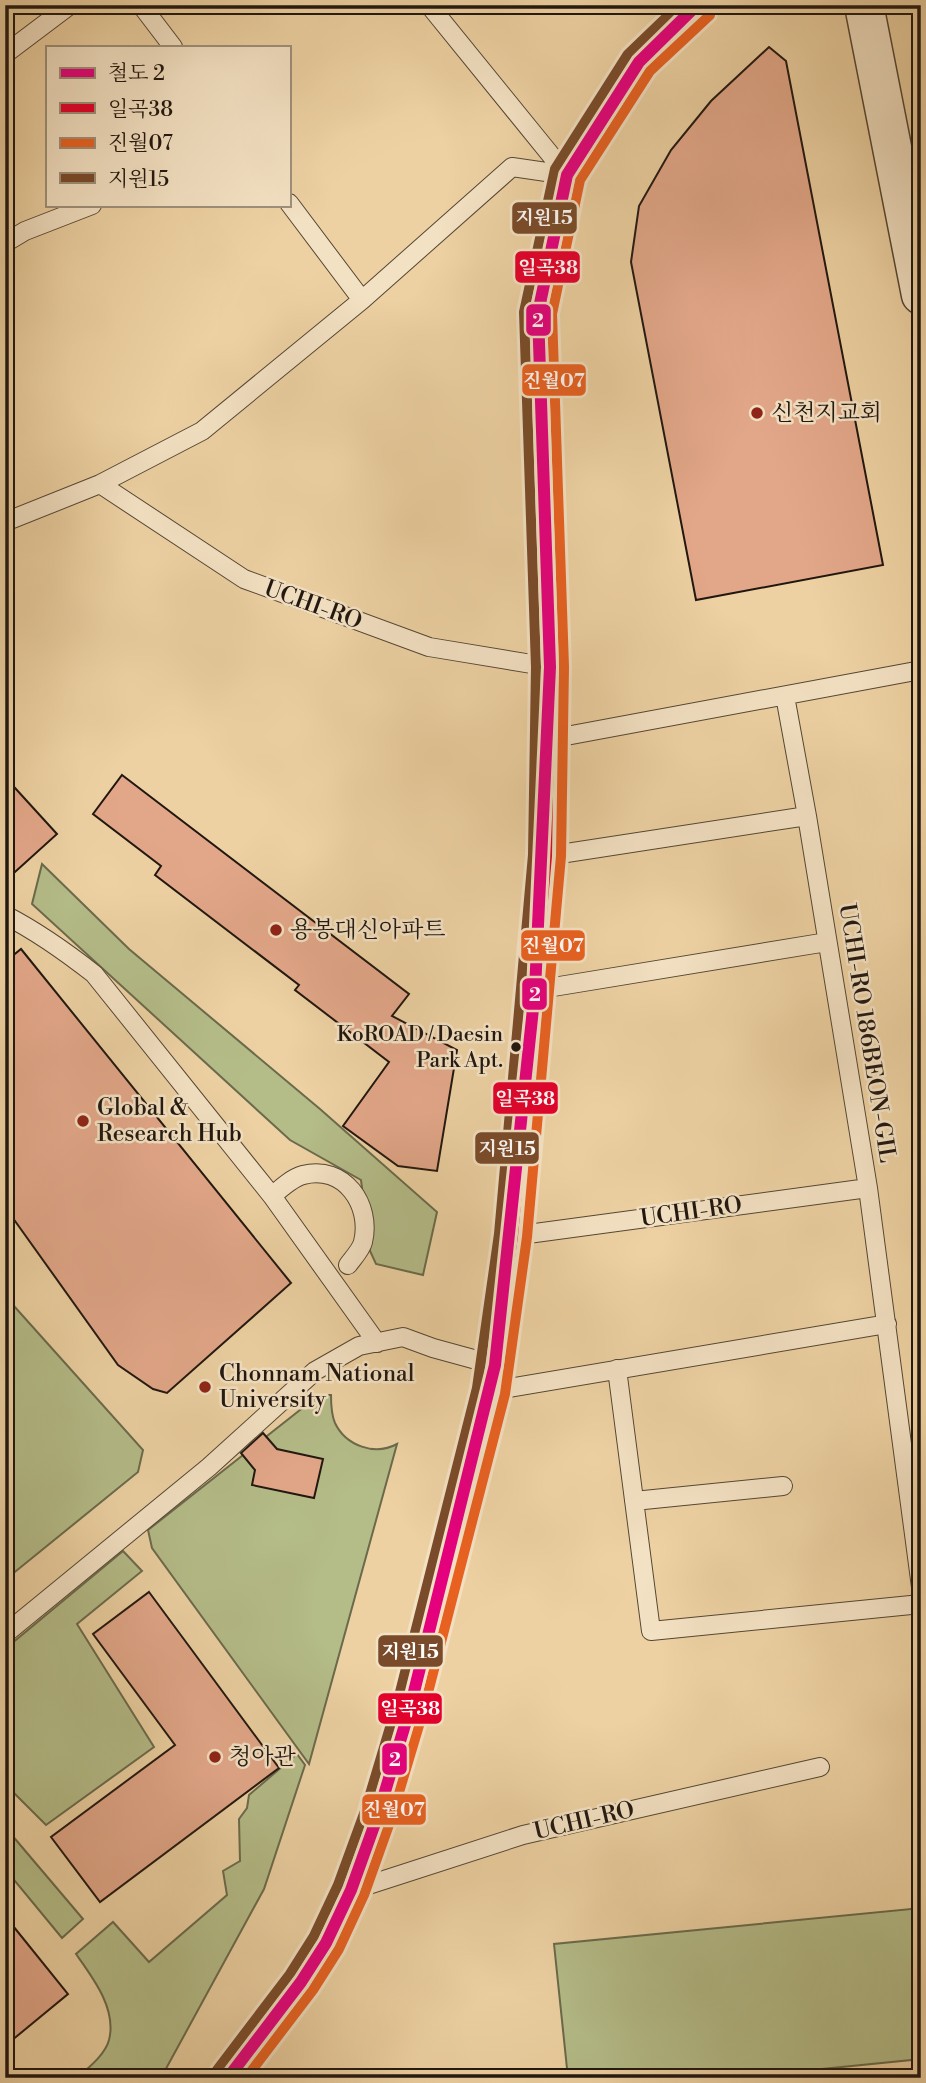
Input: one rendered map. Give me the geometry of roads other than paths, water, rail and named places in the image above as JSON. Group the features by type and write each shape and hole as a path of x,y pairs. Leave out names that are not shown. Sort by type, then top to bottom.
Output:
{"main road":[{"path":"228,2078 301,1982 326,1942 351,1890 378,1815 410,1708 493,1378 513,1236 547,856 550,667 538,313 567,175 639,62 700,5"},
{"path":"864,5 921,295"}],"lane":[{"path":"5,54 71,5"},
{"path":"141,5 172,46"},
{"path":"429,5 567,175"},
{"path":"5,522 100,484 202,430 362,300 512,167 567,175"},
{"path":"290,204 362,300"},
{"path":"5,243 25,231 89,206"},
{"name":"UCHI-RO","path":"100,484 244,579 429,647 550,667"},
{"path":"550,739 921,670"},
{"name":"UCHI-RO 186BEON-GIL","path":"785,696 869,1188 921,1587"},
{"path":"547,856 807,816"},
{"path":"5,915 52,942 94,974 272,1196 377,1343"},
{"path":"536,990 827,942"},
{"path":"272,1196 300,1175 318,1172 338,1177 352,1189 361,1206 365,1228 362,1245 348,1265"},
{"name":"UCHI-RO","path":"513,1236 869,1188"},
{"path":"5,1634 209,1467 315,1371 359,1346 403,1337 433,1348 493,1378 617,1369 887,1324"},
{"path":"617,1369 651,1631 921,1604"},
{"path":"634,1501 783,1486"},
{"name":"UCHI-RO","path":"351,1890 523,1835 820,1768"}],"rail line":[{"name":"2","path":"228,2078 301,1982 326,1943 351,1890 378,1815 410,1708 495,1365 535,990 550,667 538,313 567,175 639,62 697,5"}],"place":[{"name":"신천지교회","path":"757,413"},
{"name":"용봉대신아파트","path":"276,930"},
{"name":"KoROAD / Daesin Park Apt.","path":"516,1047"},
{"name":"Global & Research Hub","path":"83,1121"},
{"name":"Chonnam National University","path":"205,1387"},
{"name":"청아관","path":"215,1757"}]}
